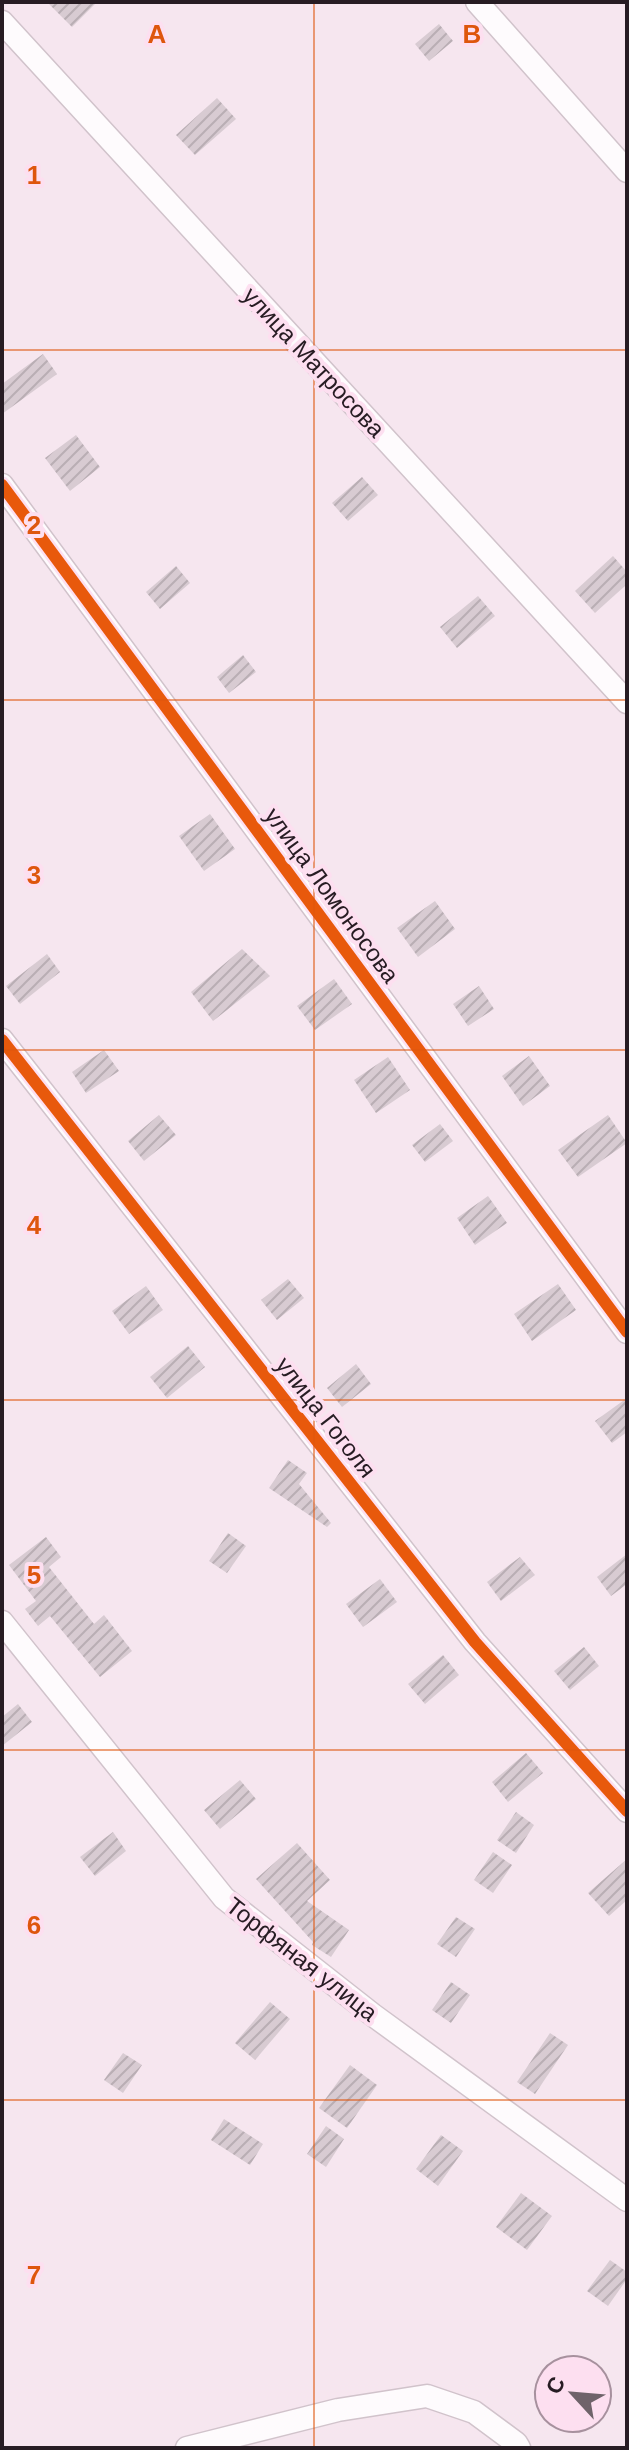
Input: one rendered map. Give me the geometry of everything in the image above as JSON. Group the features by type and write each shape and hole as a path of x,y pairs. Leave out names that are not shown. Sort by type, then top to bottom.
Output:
{"street":[{"path":"477,2 627,171"},
{"name":"улица Матросова","path":"2,22 627,702"},
{"name":"улица Ломоносова","path":"2,485 627,1332"},
{"name":"улица Гоголя","path":"2,1040 475,1642 627,1811"},
{"name":"Торфяная улица","path":"2,1622 224,1898 373,2015 627,2200"},
{"path":"187,2448 338,2410 427,2396 474,2412 519,2448"}],"building":[{"path":"47,2 97,2 72,27"},
{"path":"439,24 453,41 429,61 415,44"},
{"path":"217,98 236,119 195,155 176,135"},
{"path":"43,354 57,374 2,414 2,384"},
{"path":"76,435 100,467 70,491 45,458"},
{"path":"362,477 378,495 348,521 332,503"},
{"path":"613,556 627,572 627,584 595,613 575,591"},
{"path":"176,566 190,583 160,609 146,592"},
{"path":"478,596 495,616 457,648 440,627"},
{"path":"243,655 256,672 229,693 217,677"},
{"path":"210,814 235,849 204,871 179,836"},
{"path":"435,901 455,929 418,957 397,928"},
{"path":"242,949 270,976 213,1021 191,992"},
{"path":"47,954 60,972 20,1004 6,986"},
{"path":"334,979 352,1004 315,1030 297,1006"},
{"path":"479,986 494,1009 468,1026 453,1004"},
{"path":"104,1050 119,1071 86,1093 72,1072"},
{"path":"529,1056 550,1086 523,1106 502,1076"},
{"path":"388,1057 410,1090 376,1113 354,1080"},
{"path":"159,1115 176,1135 144,1161 128,1141"},
{"path":"608,1115 627,1143 578,1177 558,1150"},
{"path":"440,1124 453,1141 425,1162 412,1145"},
{"path":"488,1196 507,1223 475,1245 457,1218"},
{"path":"288,1279 304,1298 277,1320 261,1300"},
{"path":"558,1284 576,1310 532,1341 514,1314"},
{"path":"146,1286 163,1310 129,1334 112,1311"},
{"path":"188,1346 205,1367 167,1398 150,1377"},
{"path":"356,1364 371,1384 342,1407 327,1388"},
{"path":"627,1398 627,1432 612,1443 595,1421"},
{"path":"288,1460 307,1473 299,1484 331,1523 327,1527 269,1488"},
{"path":"228,1533 246,1546 227,1573 209,1561"},
{"path":"46,1537 61,1557 49,1567 94,1624 104,1615 132,1651 100,1677 50,1616 38,1626 25,1609 36,1601 9,1565"},
{"path":"627,1554 627,1584 611,1596 597,1577"},
{"path":"520,1557 535,1575 501,1601 487,1582"},
{"path":"380,1579 397,1602 363,1627 346,1604"},
{"path":"584,1647 599,1666 570,1690 554,1671"},
{"path":"443,1655 459,1675 425,1704 408,1684"},
{"path":"18,1704 32,1722 2,1746 2,1717"},
{"path":"526,1753 543,1773 508,1802 492,1782"},
{"path":"240,1780 256,1799 220,1829 204,1810"},
{"path":"516,1812 534,1825 516,1853 497,1840"},
{"path":"113,1832 126,1851 95,1876 80,1857"},
{"path":"297,1843 330,1880 307,1901 349,1930 331,1957 312,1945 313,1942 256,1879"},
{"path":"493,1852 512,1865 493,1893 474,1880"},
{"path":"627,1859 627,1900 609,1916 588,1893"},
{"path":"456,1917 475,1929 456,1957 437,1944"},
{"path":"451,1982 470,1995 451,2023 432,2010"},
{"path":"270,2002 290,2019 255,2060 235,2043"},
{"path":"550,2033 568,2045 535,2094 517,2082"},
{"path":"123,2053 142,2065 123,2093 104,2080"},
{"path":"350,2065 377,2085 347,2128 319,2108"},
{"path":"224,2119 263,2144 250,2165 211,2140"},
{"path":"326,2126 344,2139 326,2167 307,2154"},
{"path":"441,2135 463,2151 438,2186 416,2169"},
{"path":"521,2193 552,2216 527,2250 496,2227"},
{"path":"610,2260 627,2272 627,2279 608,2306 587,2291"}],"cycle path":[{"path":"2,485 627,1332"},
{"path":"2,1040 475,1642 627,1811"}]}
